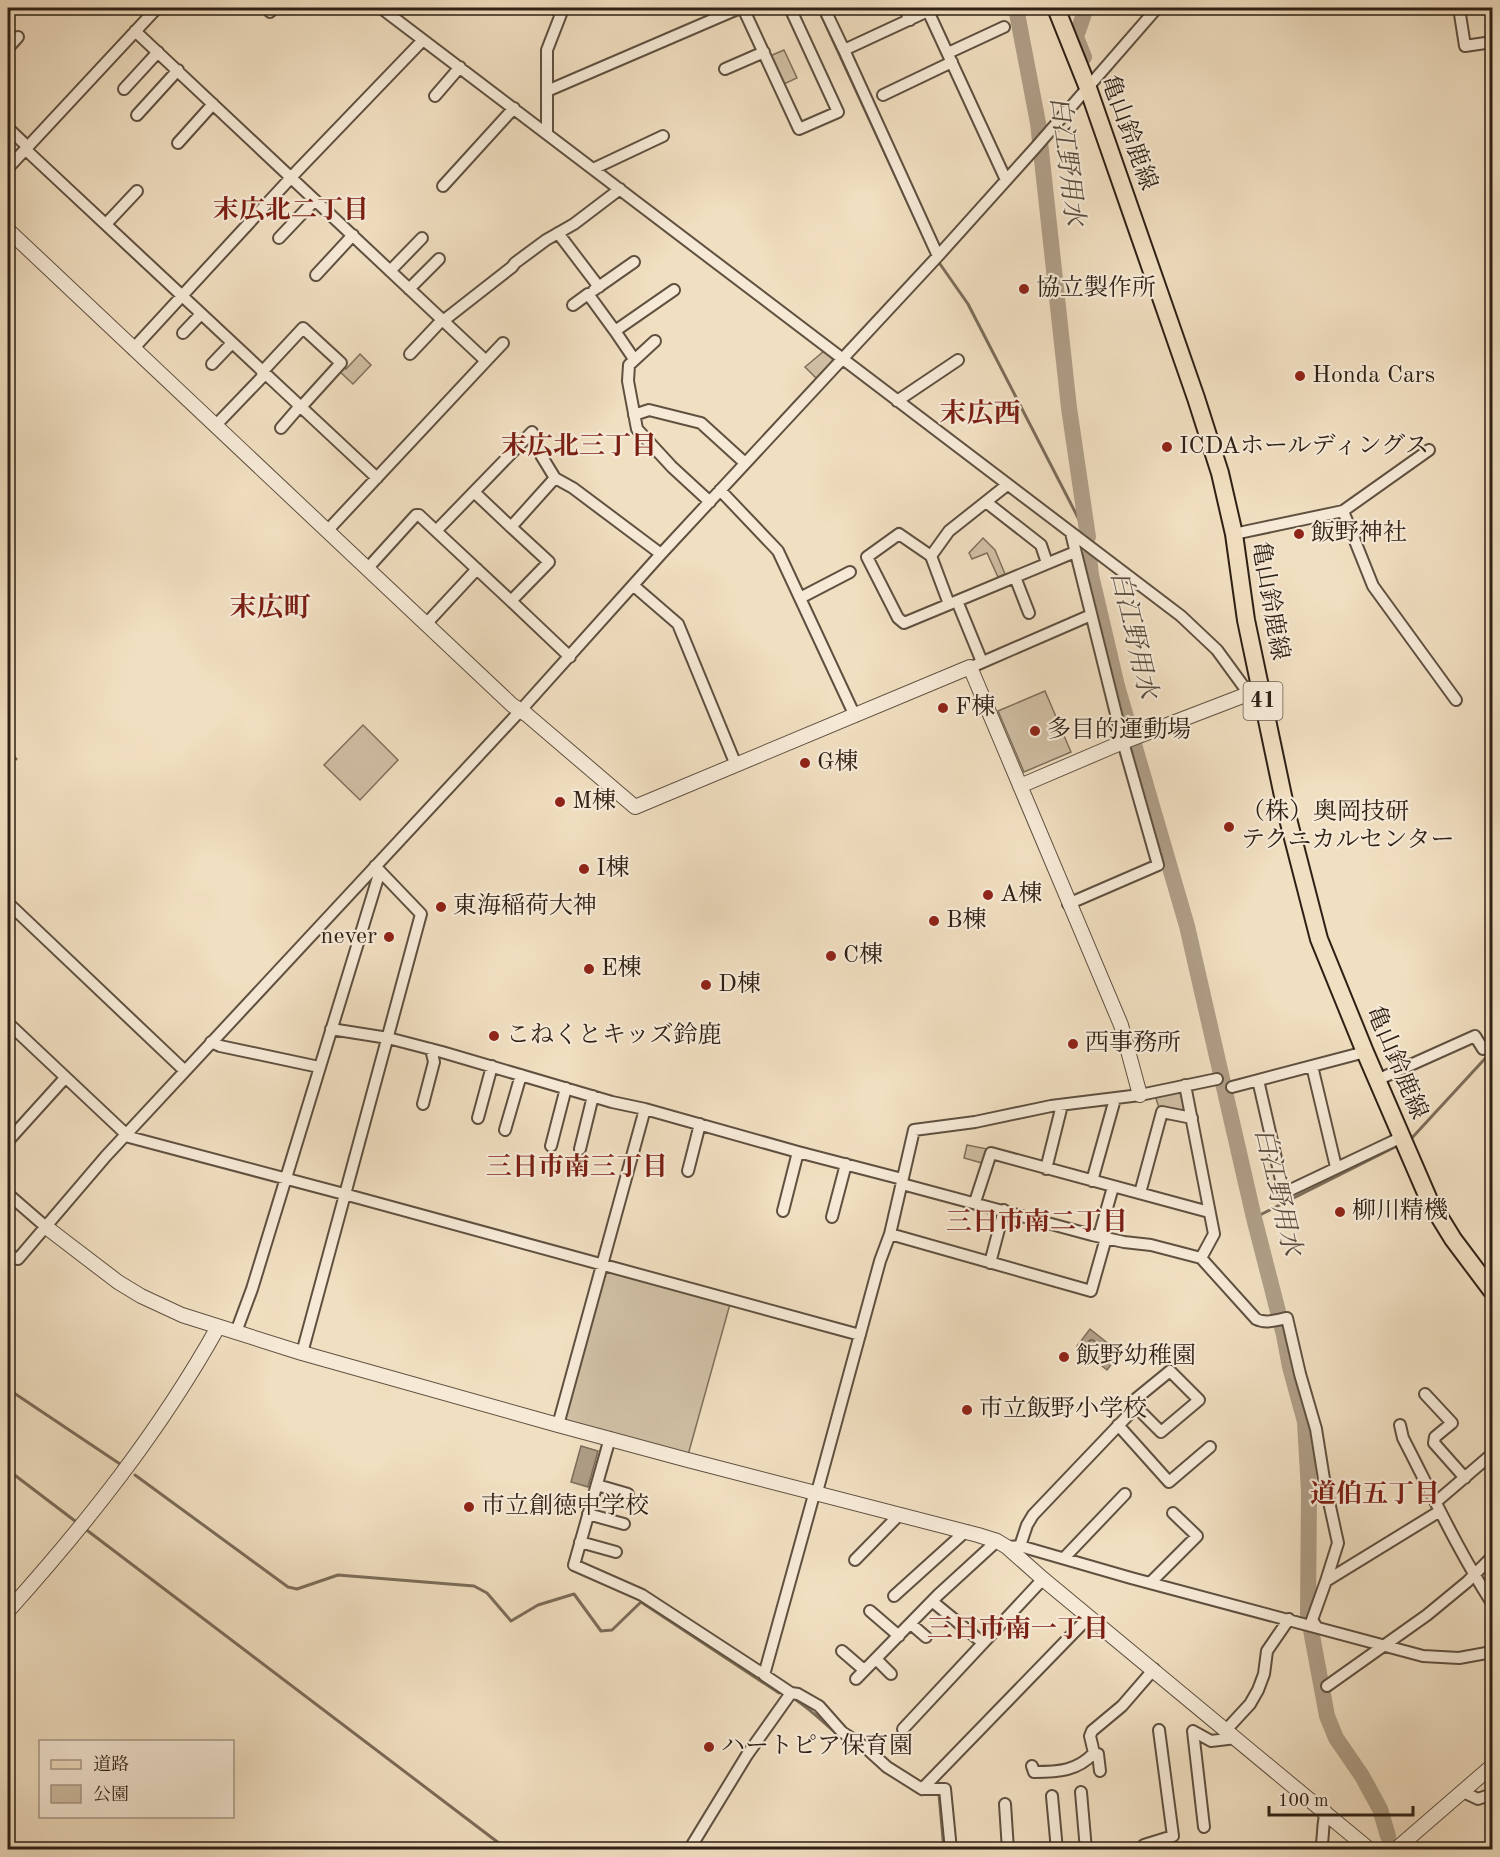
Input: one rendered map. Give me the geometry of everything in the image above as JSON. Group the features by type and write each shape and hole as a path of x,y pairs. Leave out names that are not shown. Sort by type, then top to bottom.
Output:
{"main road":[{"name":"亀山鈴鹿線","path":"1056,8 1088,88 1220,472 1234,534 1246,620 1287,816 1319,939 1429,1200 1453,1239 1492,1289"}],"street":[{"path":"8,168 157,8"},
{"path":"547,91 741,8 799,129 837,112 790,8"},
{"path":"824,8 938,256"},
{"path":"904,8 910,20"},
{"path":"8,1255 18,1259 211,1042 377,868 661,554 938,256 1157,8"},
{"path":"1459,8 1465,46 1492,42"},
{"path":"844,50 932,9 950,58 1006,180"},
{"path":"390,10 423,40 1181,616 1204,636 1244,687 1261,689"},
{"path":"547,133 547,50 561,10"},
{"path":"883,94 1004,27"},
{"path":"135,31 486,361"},
{"path":"8,48 18,37"},
{"path":"133,349 298,170 423,40"},
{"path":"124,89 158,52"},
{"path":"725,69 764,52"},
{"path":"435,96 460,67"},
{"path":"137,115 178,70"},
{"path":"178,143 213,104"},
{"path":"443,186 514,108"},
{"path":"8,128 106,224 377,478"},
{"path":"593,169 663,136"},
{"path":"410,354 442,321 515,263 574,224 620,189"},
{"path":"106,224 137,191"},
{"path":"279,238 315,200"},
{"path":"8,230 520,711 634,807 1091,615"},
{"path":"558,233 598,287"},
{"path":"316,275 353,235"},
{"path":"390,271 422,238"},
{"path":"410,289 439,259"},
{"path":"573,305 634,262"},
{"path":"615,331 674,290"},
{"path":"588,294 634,359"},
{"path":"183,333 201,314"},
{"path":"215,426 303,328 341,363 281,428"},
{"path":"655,341 629,365 628,381 637,429 672,467 710,501"},
{"path":"212,364 232,343"},
{"path":"327,531 503,343"},
{"path":"897,401 958,360"},
{"path":"634,415 649,410 701,423 745,463"},
{"path":"436,531 532,432 536,447 555,478 573,488 661,554"},
{"path":"1234,534 1343,511 1429,450"},
{"path":"511,526 555,478"},
{"path":"931,556 949,531 1007,485"},
{"path":"720,490 778,551 855,716"},
{"path":"474,492 549,562 511,601"},
{"path":"986,502 1041,545 1047,563"},
{"path":"1343,511 1372,586 1456,700"},
{"path":"367,568 416,515 419,515 570,657"},
{"path":"1068,904 1158,866 1129,740 1091,615 1071,533"},
{"path":"1075,552 1015,578 953,603 904,623 898,618 867,557 899,534 931,556 953,603 1020,786 1121,1025 1140,1095"},
{"path":"426,624 477,569"},
{"path":"800,598 850,572"},
{"path":"1015,578 1029,613"},
{"path":"633,586 678,624 736,765"},
{"path":"1020,786 1129,740 1261,689"},
{"path":"236,1332 286,1178 377,868"},
{"path":"302,1353 421,914 377,868"},
{"path":"8,903 185,1071"},
{"path":"8,1023 129,1137 860,1335"},
{"path":"331,1029 388,1038 431,1049 1102,1237 1151,1245 1201,1258 1256,1319 1261,1322 1287,1318 1316,1429 1338,1543 1312,1625"},
{"path":"1377,1080 1475,1036 1483,1049 1492,1043"},
{"path":"211,1042 220,1046 319,1067"},
{"path":"423,1104 434,1062 431,1049"},
{"path":"1232,1087 1365,1052"},
{"path":"478,1118 492,1066"},
{"path":"1312,1066 1336,1167"},
{"path":"505,1130 521,1075"},
{"path":"8,1141 65,1078"},
{"path":"764,1673 880,1261 890,1234 914,1130 975,1122 1062,1105 1140,1095 1217,1079"},
{"path":"1258,1080 1284,1193 1402,1137"},
{"path":"1185,1085 1214,1234 1201,1258"},
{"path":"551,1146 566,1088"},
{"path":"580,1149 593,1096"},
{"path":"1092,1181 1115,1098"},
{"path":"1046,1169 1062,1105"},
{"path":"558,1425 645,1109"},
{"path":"1140,1194 1162,1112 1192,1118"},
{"path":"688,1171 700,1124"},
{"path":"783,1211 798,1152"},
{"path":"975,1202 991,1153 1209,1212"},
{"path":"832,1217 846,1164"},
{"path":"890,1234 1091,1291 1113,1187"},
{"path":"8,1194 101,1270 141,1296 182,1315 302,1353 558,1425 966,1531 1008,1545 1064,1558 1423,1656 1459,1658 1492,1652"},
{"path":"990,1263 1004,1210"},
{"path":"8,1611 83,1525 129,1465 218,1327"},
{"path":"1170,1371 1199,1400 1161,1432 1136,1407 1132,1402 1170,1371"},
{"path":"1425,1394 1452,1422 1435,1437 1434,1443 1465,1478"},
{"path":"856,1679 938,1595 1008,1545 1136,1407"},
{"path":"1118,1425 1169,1482 1210,1447"},
{"path":"1400,1425 1403,1438 1492,1604"},
{"path":"610,1438 574,1565 642,1595 764,1673 791,1693 798,1694 819,1706 842,1732 887,1767 924,1789 945,1789 951,1850"},
{"path":"1326,1581 1438,1506 1492,1454"},
{"path":"597,1485 628,1494"},
{"path":"1064,1558 1125,1494"},
{"path":"588,1514 624,1524"},
{"path":"855,1560 900,1514"},
{"path":"1150,1583 1197,1536 1173,1514"},
{"path":"894,1596 966,1531"},
{"path":"580,1542 616,1552"},
{"path":"1008,1545 1043,1579 1370,1850"},
{"path":"1327,1686 1435,1609 1492,1557"},
{"path":"903,1729 1043,1579"},
{"path":"933,1602 982,1643"},
{"path":"870,1611 899,1636"},
{"path":"924,1789 1089,1617"},
{"path":"1204,1827 1193,1731 1211,1741 1231,1734 1254,1697 1264,1674 1267,1651 1289,1619"},
{"path":"911,1623 926,1637"},
{"path":"842,1651 864,1670"},
{"path":"876,1659 891,1674"},
{"path":"1100,1771 1098,1754 1094,1753 1090,1736 1092,1731 1122,1706 1154,1669"},
{"path":"689,1850 747,1755 791,1693"},
{"path":"1139,1850 1144,1845 1173,1836 1159,1730"},
{"path":"1032,1766 1034,1772 1069,1769 1084,1764 1094,1753"},
{"path":"1395,1850 1492,1766"},
{"path":"1081,1792 1086,1850"},
{"path":"1463,1792 1478,1799 1492,1794"},
{"path":"1052,1796 1057,1850"},
{"path":"1005,1804 1008,1850"},
{"path":"1313,1850 1322,1848 1324,1839 1322,1822 1326,1812"}],"green space":[{"path":"784,50 797,78 784,84 770,56"},
{"path":"824,351 833,362 817,379 805,367"},
{"path":"360,354 371,365 353,384 339,371 343,367 346,369"},
{"path":"983,538 995,550 1005,574 998,577 987,553 972,559 969,553"},
{"name":"多目的運動場","path":"1045,691 1071,752 1024,772 998,711"},
{"path":"363,725 398,760 360,800 324,765"},
{"path":"1175,1090 1182,1095 1185,1109 1181,1113 1159,1108 1155,1095"},
{"path":"967,1145 987,1149 982,1163 964,1158"},
{"path":"604,1268 730,1304 688,1455 562,1421"}],"water":[{"path":"1090,1329 1120,1353 1107,1370 1077,1346"},
{"path":"581,1446 598,1451 588,1487 571,1482"}],"waterway":[{"path":"818,8 930,251"},
{"name":"白江野用水","path":"1016,8 1038,123 1069,408 1088,537"},
{"name":"白江野用水","path":"1084,57 1076,37 1086,8"},
{"path":"940,264 968,304 1088,537"},
{"name":"白江野用水","path":"1089,557 1091,575 1117,686 1187,926 1254,1218 1305,1422 1309,1492 1308,1614 1327,1716 1336,1738 1362,1776 1380,1809 1388,1836"},
{"path":"8,751 16,759"},
{"path":"1410,1140 1492,1051"},
{"path":"1254,1218 1397,1146"},
{"path":"8,1389 120,1464"},
{"path":"8,1470 79,1524"},
{"path":"135,1475 288,1587 297,1589 338,1575 474,1586 487,1593 511,1621 538,1605 574,1594 601,1631 612,1630 641,1602 779,1693"},
{"path":"84,1528 508,1850"},
{"path":"796,1700 850,1744"},
{"path":"937,1794 939,1794 944,1850"}],"place":[{"name":"協立製作所","path":"1024,289"},
{"name":"Honda Cars","path":"1300,376"},
{"name":"ICDAホールディングス","path":"1167,447"},
{"name":"飯野神社","path":"1299,534"},
{"name":"F棟","path":"943,708"},
{"name":"多目的運動場","path":"1035,731"},
{"name":"G棟","path":"805,763"},
{"name":"M棟","path":"560,802"},
{"name":"（株）奥岡技研 テクニカルセンター","path":"1229,827"},
{"name":"I棟","path":"584,869"},
{"name":"A棟","path":"988,895"},
{"name":"東海稲荷大神","path":"441,907"},
{"name":"B棟","path":"934,921"},
{"name":"never","path":"389,937"},
{"name":"C棟","path":"831,956"},
{"name":"E棟","path":"589,969"},
{"name":"D棟","path":"706,985"},
{"name":"こねくとキッズ鈴鹿","path":"494,1036"},
{"name":"西事務所","path":"1073,1044"},
{"name":"柳川精機","path":"1340,1212"},
{"name":"飯野幼稚園","path":"1064,1357"},
{"name":"市立飯野小学校","path":"967,1410"},
{"name":"市立創徳中学校","path":"469,1507"},
{"name":"ハートピア保育園","path":"709,1747"}],"district":[{"name":"末広北二丁目","path":"291,211"},
{"name":"末広西","path":"980,414"},
{"name":"末広北三丁目","path":"579,447"},
{"name":"末広町","path":"270,608"},
{"name":"三日市南三丁目","path":"577,1168"},
{"name":"三日市南二丁目","path":"1037,1223"},
{"name":"道伯五丁目","path":"1375,1495"},
{"name":"三日市南一丁目","path":"1018,1630"}]}
